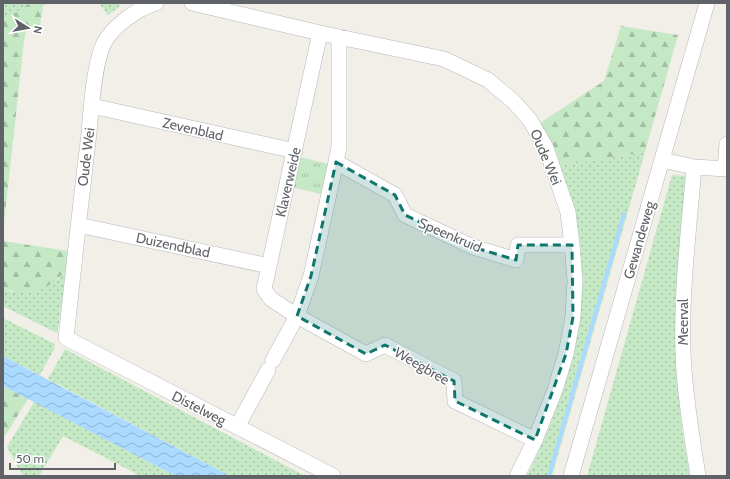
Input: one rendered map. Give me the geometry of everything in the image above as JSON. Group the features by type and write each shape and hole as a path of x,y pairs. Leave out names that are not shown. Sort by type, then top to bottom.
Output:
{"street":[{"name":"Oude Wei","path":"66,338 98,64 104,43 118,26 129,9 143,8 156,3"},
{"name":"Oude Wei","path":"192,3 320,34 444,59 488,80 514,102 530,120 546,148 568,212 575,280 573,317 566,354 555,390 535,440 517,476"},
{"name":"Gewandeweg","path":"571,476 707,3"},
{"name":"Klaverweide","path":"296,316 271,299 264,289 320,34"},
{"path":"238,427 296,316 312,276 339,146 339,37"},
{"name":"Zevenblad","path":"92,107 295,151"},
{"path":"662,160 694,167 726,169 727,144"},
{"name":"Speenkruid","path":"336,162 395,195 404,215 473,247 516,260 518,245 572,244"},
{"name":"Meerval","path":"694,167 683,288 683,353 690,427 698,476"},
{"name":"Duizendblad","path":"78,226 268,266"},
{"name":"Weegbree","path":"296,316 366,354 385,345 454,381 455,401 535,440"},
{"name":"Distelweg","path":"66,338 333,476"}],"highlighted area":[{"path":"336,162 395,195 405,215 473,247 516,260 518,245 572,245 573,317 566,354 535,440 455,401 454,381 385,345 366,354 297,316 311,276"}],"green space":[{"path":"3,3 30,3 3,21"},
{"path":"30,3 47,3 43,6 39,28 27,26 24,41 3,232 3,21"},
{"path":"99,3 118,3 120,6 108,15"},
{"path":"621,26 678,35 645,152 559,166 540,123 604,81"},
{"path":"645,152 552,476 527,476 540,449 562,392 571,362 581,303 582,272 579,232 572,204 559,166"},
{"path":"300,157 332,165 325,195 292,187"},
{"path":"672,175 687,176 677,361 682,430 690,476 587,476"},
{"path":"3,241 68,251 66,271 45,288 37,291 21,293 3,288"},
{"path":"66,271 57,333 3,306 3,288 12,292 57,280"},
{"path":"3,318 55,344 54,349 40,375 3,356"},
{"path":"65,349 305,476 230,476 48,379"},
{"path":"3,386 28,399 5,436 3,435"},
{"path":"34,402 176,476 141,476 63,436 39,476 23,476 7,447"}],"water":[{"path":"3,356 230,476 176,476 3,386"}],"waterway":[{"path":"549,476 624,214"}]}
